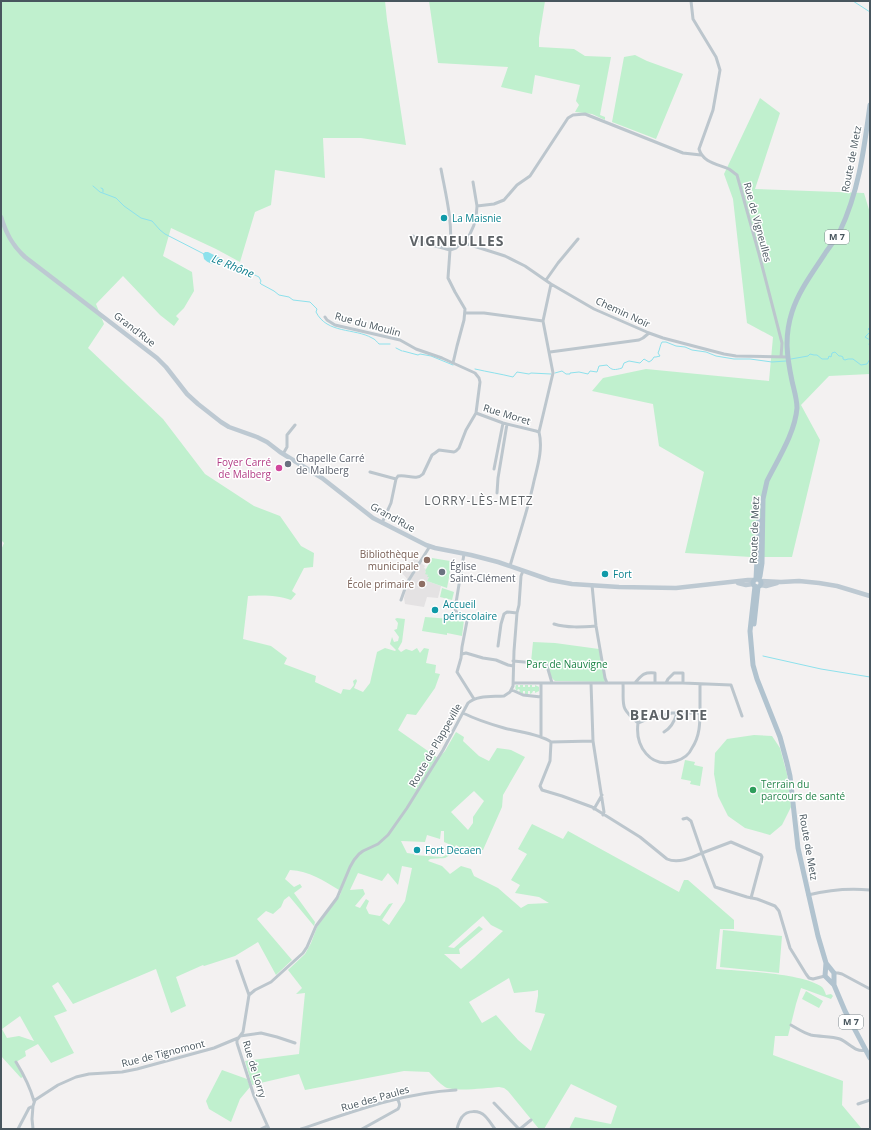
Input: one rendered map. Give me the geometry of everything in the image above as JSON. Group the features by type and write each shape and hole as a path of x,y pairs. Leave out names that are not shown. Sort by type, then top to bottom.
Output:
{"main road":[{"name":"Route de Metz","path":"830,974 808,894 798,848 790,776 787,763 780,737 757,678 753,664 751,642 757,582 760,576 762,563 763,499 767,481 786,442 796,415 797,402 787,350 789,323 795,302 839,233 854,197 870,105"},
{"name":"M 7","path":"830,974 845,1011 870,1058"}],"street":[{"path":"477,206 494,204 504,200 517,185 530,176 563,125 568,118 573,115 586,114 683,153 701,155 699,149 713,110 720,70 716,57 693,19 691,1"},
{"name":"Rue de Vigneulles","path":"701,155 706,160 730,170 737,175 782,343 781,357"},
{"path":"441,169 449,207 451,242 448,278 465,309 453,363"},
{"path":"413,236 421,242 450,250 456,248 461,243 464,243 470,235 475,220 477,206 473,182"},
{"name":"Grand'Rue","path":"1,217 8,236 17,250 31,263 157,358 187,394 207,411 229,427 261,439 322,478 368,515 382,523 430,546 510,566 558,582 619,587 676,588 748,580 757,582"},
{"path":"546,280 558,262 578,239"},
{"name":"Chemin Noir","path":"464,243 505,256 525,266 551,284 594,309 649,333 724,354 736,356 781,357 788,360"},
{"path":"539,432 553,373 544,321 551,284"},
{"path":"465,313 484,313 544,321"},
{"name":"Rue du Moulin","path":"325,316 327,320 335,325 400,340 416,349 453,363 475,374 479,378 480,382 476,413"},
{"path":"550,352 638,340 649,333"},
{"path":"382,523 391,503 398,476 421,477 435,452 439,450 456,451 476,413"},
{"name":"Rue Moret","path":"476,413 503,423 539,432 540,448 537,468 527,510 510,566"},
{"path":"494,469 503,423"},
{"path":"497,493 507,424"},
{"path":"283,454 287,447 287,435 295,425"},
{"path":"370,472 396,479"},
{"path":"401,600 407,583 430,546"},
{"path":"464,554 455,609 457,613 467,621 462,654 457,672 474,699"},
{"path":"523,571 521,576 520,605 517,613 512,690 523,695 541,697"},
{"name":"Grand'Rue","path":"734,582 746,584 757,582"},
{"path":"757,582 766,586 781,582 819,582 870,596"},
{"path":"592,585 596,626 607,683"},
{"path":"498,646 504,614 507,612 517,613"},
{"path":"554,624 560,626 596,626"},
{"path":"462,654 466,653 496,660 513,666"},
{"path":"513,661 546,664 552,684"},
{"path":"635,683 646,672 655,673 655,683"},
{"path":"666,684 668,679 674,673 683,673 683,683"},
{"path":"513,683 683,683 731,685 742,716"},
{"path":"591,683 593,741 602,795 603,815"},
{"path":"623,683 624,708 638,723"},
{"path":"541,737 542,684"},
{"path":"638,723 638,739 643,750 652,758 663,763 673,762 683,758 692,749 698,735 700,726 700,684"},
{"name":"Route de Plappeville","path":"249,995 255,990 271,982 302,953 307,946 316,926 337,898 354,860 363,851 383,840 407,808 443,750 468,704 474,699 504,696 512,690"},
{"path":"463,713 502,728 541,737 551,742 593,741"},
{"path":"638,723 672,713 700,713"},
{"path":"664,732 668,730 677,713"},
{"path":"551,742 550,761 540,786 544,791 562,796 594,809 640,837 670,861 679,861 731,842 761,855 762,857 751,898"},
{"path":"594,809 602,795"},
{"path":"683,819 687,818 691,821 715,887 747,898 772,904 778,908 790,948 808,976 814,979 838,973 870,989"},
{"path":"808,894 846,889 870,890"},
{"path":"237,961 249,995"},
{"name":"Rue de Lorry","path":"249,995 243,1032 237,1040 239,1051 254,1096 268,1127"},
{"path":"791,1025 811,1035 838,1039 859,1051 865,1050"},
{"name":"Rue de Tignomont","path":"34,1102 37,1098 58,1085 76,1077 89,1074 132,1070 209,1050 239,1037 261,1033 277,1036 295,1043"},
{"path":"16,1062 27,1082 34,1102 32,1119 33,1129"},
{"name":"Rue des Paules","path":"301,1129 397,1098 433,1091 456,1090"},
{"path":"362,1129 398,1109 400,1104 397,1098"},
{"path":"858,1104 870,1100"},
{"path":"494,1103 519,1129 531,1120"},
{"path":"18,1129 29,1108 33,1106"},
{"path":"457,1129 461,1118 465,1114 475,1111 480,1112 485,1116 495,1129"},
{"path":"261,1129 268,1127"}],"shaded area":[{"name":"École primaire","path":"415,558 425,566 425,571 429,577 427,581 441,586 438,598 427,597 424,607 405,604 404,598 410,582 402,573 412,559 413,560"}],"green space":[{"path":"1,1 385,1 406,145 361,138 323,138 325,178 275,170 271,205 255,212 240,262 171,228 163,256 192,272 194,291 184,308 176,316 179,319 174,326 160,315 123,276 96,304 104,324 88,348 163,419 205,474 254,506 280,516 301,546 314,553 313,567 304,568 292,591 296,594 291,600 270,596 248,596 243,639 271,646 287,658 284,664 316,676 315,682 341,694 343,689 350,690 354,685 353,681 356,679 357,681 354,688 363,692 370,683 377,652 385,648 396,650 390,644 392,637 394,642 398,641 399,637 394,630 397,629 398,623 395,619 405,619 402,642 398,649 401,652 406,649 412,651 417,648 420,653 424,648 429,649 426,663 436,665 435,673 440,674 435,688 416,715 407,714 398,730 438,758 445,751 456,732 464,737 463,741 479,756 489,761 497,748 511,750 525,757 503,795 502,807 483,850 477,850 473,855 456,845 446,858 430,859 428,861 442,866 450,874 461,866 471,869 474,876 498,888 521,908 528,904 549,903 539,897 515,893 520,885 511,880 527,854 518,849 532,824 563,839 568,831 679,892 684,880 688,880 734,920 734,929 720,929 716,969 756,972 801,979 813,982 822,987 826,995 831,994 833,996 831,999 801,988 788,1036 775,1036 773,1055 843,1081 842,1105 862,1129 569,1129 575,1117 611,1124 617,1106 571,1084 544,1129 539,1129 504,1088 449,1088 445,1087 429,1072 404,1071 305,1090 299,1074 252,1085 245,1061 299,1054 305,993 296,994 302,988 288,970 305,954 317,927 340,895 346,877 339,890 310,874 290,870 285,879 294,887 300,884 302,887 294,893 315,922 314,926 289,896 284,900 281,907 273,914 266,911 257,919 292,960 276,975 258,942 235,956 204,966 203,965 176,977 186,1006 171,1013 156,969 73,1004 58,982 52,986 67,1011 54,1016 74,1053 51,1063 38,1044 25,1051 26,1056 16,1062 23,1077 21,1078 1,1056 1,550 4,543 1,540","holes":["474,791 484,801 473,817 473,823 468,830 451,812","441,831 444,831 444,842 453,846 448,854 442,857 407,853 401,841 425,842 427,835 440,839","402,866 412,868 405,901 389,925 382,920 393,903 389,904 380,916 369,914 366,908 369,901 366,899 360,908 355,906 365,894 363,889 350,890 358,873 382,881 388,873 398,885","483,916 491,925 503,931 461,969 444,954 460,954 459,949 483,929 479,926 454,948 448,947","509,978 514,993 538,990 535,1012 545,1014 531,1051 518,1040 496,1015 482,1023 469,1002","20,1016 34,1041 19,1036 7,1038 2,1029"]},
{"path":"429,1 545,1 539,47 574,49 585,56 611,57 600,115 605,117 605,120 592,114 575,112 579,105 576,101 580,85 535,75 532,94 501,87 508,67 438,63"},
{"path":"635,55 683,74 656,139 612,122 624,57"},
{"path":"760,98 780,113 755,189 864,193 870,213 870,374 829,376 801,405 820,440 792,557 751,557 685,553 704,472 659,446 653,404 592,391 603,378 646,369 769,381 773,337 747,323 733,199 724,174"},
{"path":"432,558 450,561 451,567 447,588 427,581 429,577 425,574 425,571"},
{"path":"442,588 454,592 452,600 440,597"},
{"path":"425,617 464,620 462,636 422,631"},
{"name":"Parc de Nauvigne","path":"533,642 555,643 599,649 605,681 555,681 550,675 548,662 531,662"},
{"path":"516,685 518,685 518,687 520,687 520,685 525,687 525,685 528,685 528,687 530,687 530,685 532,685 532,687 535,687 535,685 539,687 539,691 535,693 535,691 533,691 530,694 530,691 528,691 528,694 525,694 525,691 523,691 523,694 519,692 520,690 516,690"},
{"path":"754,735 772,736 780,748 787,774 791,807 782,825 770,835 745,828 728,816 718,796 714,774 715,753 727,739"},
{"path":"685,760 695,762 694,765 703,767 700,786 690,784 691,781 681,779"},
{"path":"723,930 782,936 779,973 720,967"},
{"path":"806,991 823,1001 819,1008 802,999"},
{"path":"222,1070 247,1079 250,1087 240,1099 231,1122 209,1109 206,1101"}],"water":[{"path":"205,252 220,258 220,260 217,264 208,262 204,259 203,254"}],"waterway":[{"path":"853,1 870,12"},
{"name":"Le Rhône","path":"93,186 100,192 116,198 124,206 141,218 152,221 165,234 204,254"},
{"name":"Le Rhône","path":"101,188 103,189 103,192"},
{"name":"Le Rhône","path":"220,260 228,266 231,264 259,277 261,284 279,295 289,297 293,300 310,302 317,309 316,312 321,319 327,324 342,330 365,335 374,339 379,344 390,344"},
{"path":"870,327 868,329 870,331"},
{"path":"870,332 865,337 870,340 870,346"},
{"path":"555,373 562,371 566,374 579,372 588,374 590,371 597,372 599,366 607,365 615,370 622,368 624,363 629,361 640,363 644,359 649,362 654,357 660,356 658,353 662,342 706,352 716,356 734,359 750,359 772,362 786,361"},
{"name":"Le Rhône","path":"396,348 402,351"},
{"name":"Le Rhône","path":"403,351 418,355 431,356 453,365"},
{"path":"791,359 808,356 810,354 817,355 822,359 828,359 829,356 831,357 832,353 835,352 839,356 843,357 843,359 853,359 861,365 867,364 870,359"},
{"name":"Le Rhône","path":"475,369 513,377 517,372 529,374 551,374"},
{"path":"763,656 821,669 870,677"}],"place":[{"name":"La Maisnie","path":"444,218"},
{"name":"Chapelle Carré de Malberg","path":"288,464"},
{"name":"Foyer Carré de Malberg","path":"279,468"},
{"name":"Bibliothèque municipale","path":"427,560"},
{"name":"Église Saint-Clément","path":"442,572"},
{"name":"Fort","path":"605,574"},
{"name":"École primaire","path":"422,584"},
{"name":"Accueil périscolaire","path":"435,610"},
{"name":"Terrain du parcours de santé","path":"753,790"},
{"name":"Fort Decaen","path":"417,850"}],"district":[{"name":"VIGNEULLES","path":"457,241"},
{"name":"LORRY-LÈS-METZ","path":"479,501"},
{"name":"BEAU SITE","path":"669,715"}]}
